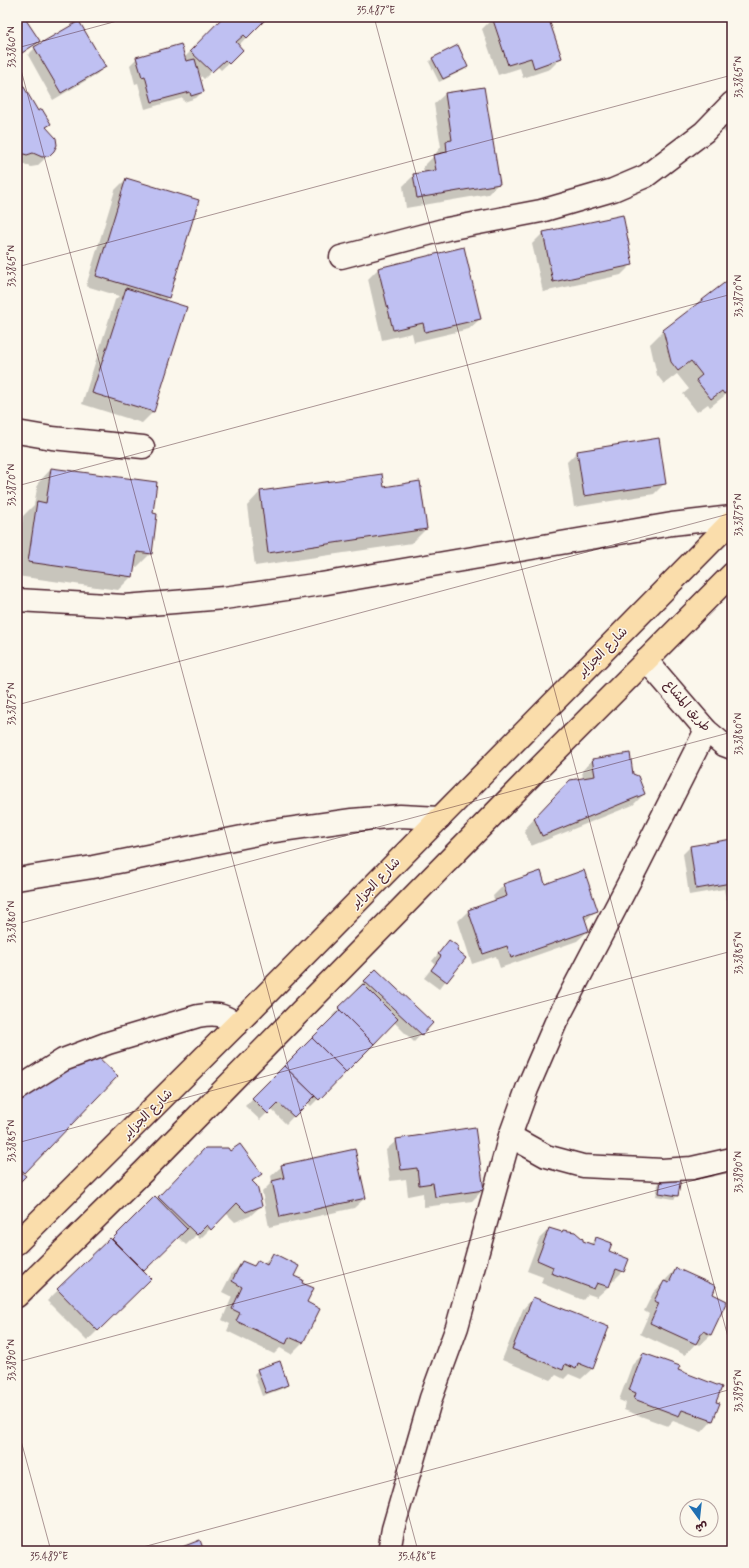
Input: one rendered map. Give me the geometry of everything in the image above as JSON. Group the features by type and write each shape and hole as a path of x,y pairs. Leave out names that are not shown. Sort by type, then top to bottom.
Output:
{"main road":[{"name":"شارع الجزاير","path":"17,1243 237,1024 732,521"},
{"path":"17,1296 144,1171 537,769 732,574"}],"street":[{"path":"341,257 439,231 540,211 612,190 646,176 704,132 732,103"},
{"path":"17,432 52,438 143,447"},
{"path":"17,600 125,606 224,598 321,584 672,524 732,516"},
{"name":"طريق المشاع","path":"646,660 706,730 724,745 732,748"},
{"path":"388,1551 431,1398 457,1327 510,1136 527,1089 556,1022 638,865 706,730"},
{"path":"17,879 93,867 267,832 352,820 394,817 440,818"},
{"path":"17,1090 63,1060 108,1043 198,1016 207,1014 224,1016 237,1024"},
{"path":"510,1136 546,1156 583,1166 662,1170 692,1168 732,1159"}],"building":[{"path":"23,17 40,41 22,53 17,46 17,21"},
{"path":"223,17 261,17 265,20 247,38 244,35 236,42 243,50 229,64 225,60 212,72 190,51"},
{"path":"492,17 548,17 562,58 534,68 531,58 508,65"},
{"path":"79,21 106,67 61,93 34,47"},
{"path":"181,44 186,61 195,59 204,92 191,96 190,92 152,102 145,76 142,77 136,57"},
{"path":"458,45 468,67 443,79 432,58"},
{"path":"21,82 38,111 42,109 51,124 46,127 56,138 57,145 49,156 42,157 33,153 27,155 21,153 17,145 19,140 17,140 17,84"},
{"path":"484,87 500,184 417,198 413,174 436,170 433,155 447,152 446,141 452,140 445,93"},
{"path":"126,178 199,200 169,298 96,276"},
{"path":"623,215 633,265 553,282 543,232"},
{"path":"464,247 481,319 425,332 423,323 393,330 378,268"},
{"path":"732,277 732,388 724,394 722,391 711,399 696,380 702,375 691,361 678,371 671,362 663,330"},
{"path":"126,288 187,307 154,412 92,393"},
{"path":"659,438 666,484 584,496 577,451"},
{"path":"51,468 157,482 153,513 157,514 152,554 137,552 133,577 28,562 37,501 46,503"},
{"path":"382,474 384,487 420,481 427,529 268,553 260,491"},
{"path":"630,753 633,774 638,776 645,794 542,836 534,818 570,780 595,776 592,759"},
{"path":"732,839 732,890 731,883 696,889 690,846"},
{"path":"584,870 598,911 584,916 589,931 511,958 507,946 483,954 468,910 507,896 503,884 541,871 545,884"},
{"path":"449,940 459,947 457,951 466,958 447,982 431,970 441,956 438,954"},
{"path":"376,969 433,1023 422,1035 364,981"},
{"path":"363,984 398,1019 374,1044 338,1008"},
{"path":"340,1010 374,1044 346,1072 312,1038"},
{"path":"312,1038 346,1072 319,1100 284,1066"},
{"path":"95,1054 118,1076 25,1173 17,1166 17,1101 31,1087"},
{"path":"284,1066 315,1096 294,1117 279,1103 268,1114 252,1098"},
{"path":"475,1127 484,1190 435,1197 433,1183 419,1185 417,1168 401,1170 396,1139"},
{"path":"240,1144 262,1174 252,1181 257,1186 262,1206 246,1212 237,1203 211,1230 207,1225 197,1235 158,1197 205,1148 228,1148 230,1151"},
{"path":"355,1149 366,1198 280,1217 272,1181 284,1178 281,1165"},
{"path":"17,1169 26,1176 17,1185"},
{"path":"662,1174 681,1178 678,1196 659,1193"},
{"path":"155,1196 187,1229 144,1271 112,1239"},
{"path":"549,1228 562,1232 563,1230 575,1232 583,1239 583,1241 594,1245 596,1237 612,1243 609,1251 629,1259 624,1272 616,1269 609,1287 597,1283 594,1289 551,1273 553,1267 537,1260"},
{"path":"110,1238 151,1279 98,1331 57,1289"},
{"path":"273,1253 299,1266 294,1276 303,1280 302,1283 314,1288 307,1302 320,1309 303,1343 289,1337 286,1344 236,1321 240,1313 232,1309 242,1287 232,1281 242,1261 254,1266 258,1260 267,1265"},
{"path":"676,1268 716,1286 713,1294 727,1301 711,1335 703,1331 696,1344 650,1323 659,1303 654,1301 664,1281 669,1283"},
{"path":"533,1297 609,1327 593,1369 578,1363 576,1369 565,1364 563,1370 512,1349"},
{"path":"643,1353 680,1366 678,1370 722,1387 716,1402 720,1403 713,1421 682,1410 679,1416 634,1399 636,1393 629,1390"},
{"path":"280,1361 288,1385 266,1393 257,1369"},
{"path":"200,1540 204,1551 183,1551 182,1547"}]}
